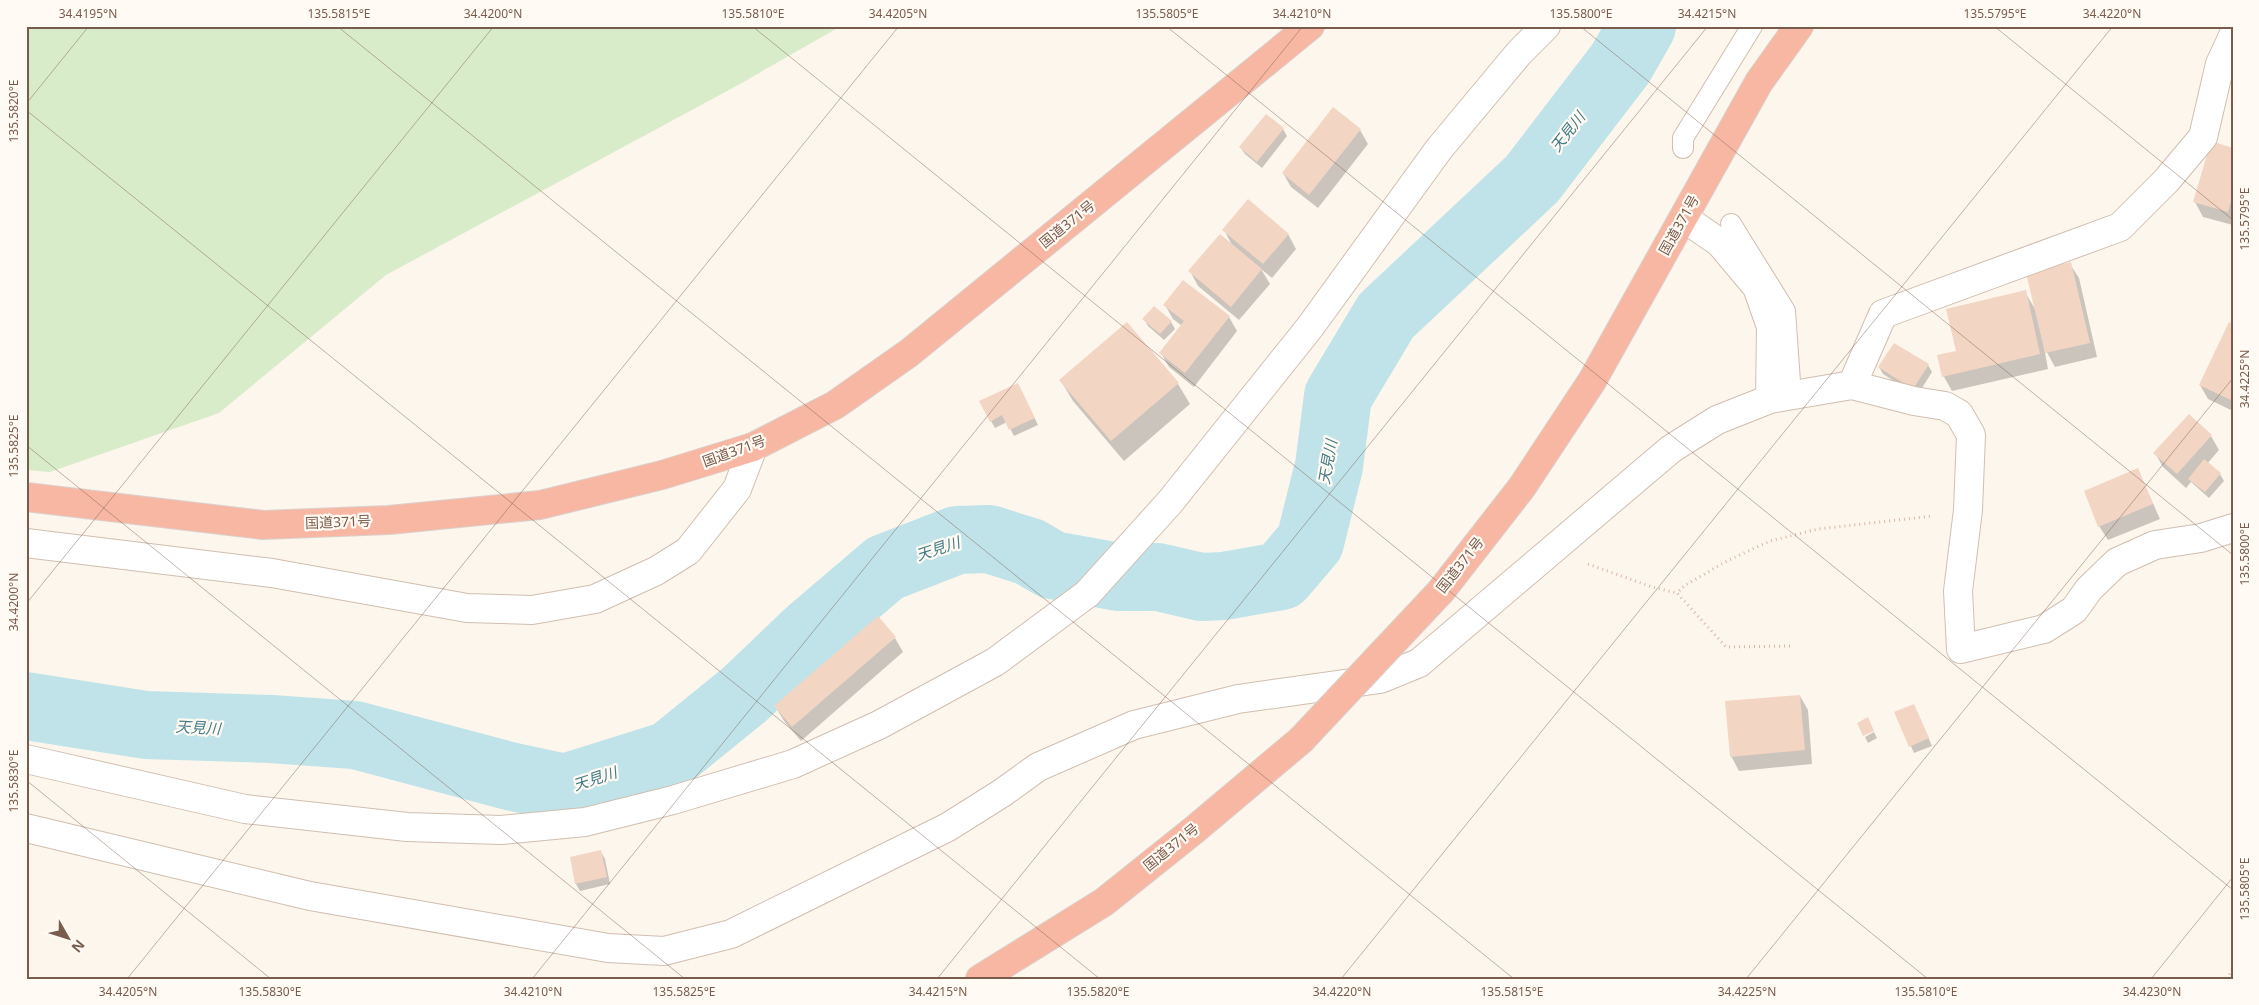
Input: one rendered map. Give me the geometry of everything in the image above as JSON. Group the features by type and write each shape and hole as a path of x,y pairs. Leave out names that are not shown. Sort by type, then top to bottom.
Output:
{"highway":[{"name":"国道371号","path":"26,497 263,525 389,520 540,504 662,475 753,447 835,405 909,353 1310,26"},
{"name":"国道371号","path":"980,979 1104,902 1194,830 1301,740 1441,591 1522,487 1592,381 1759,82 1799,26"}],"street":[{"path":"26,759 254,810 406,827 502,830 585,822 673,800 793,764 879,726 995,662 1087,594 1170,502 1310,327 1439,149 1519,53 1546,26"},
{"path":"1852,385 1883,314 2120,227 2166,181 2204,137 2220,64 2233,36"},
{"path":"1684,218 1720,243 1757,287 1771,327 1780,397"},
{"path":"26,828 310,896 608,948 664,951 731,934 948,827 1002,793 1038,767 1134,725 1238,699 1380,679 1419,663 1671,449 1717,420 1780,397 1852,385 1914,401 1945,406 1959,414 1971,435 1968,510 1958,591 1961,649 2044,629 2074,610 2089,589 2117,562 2155,545 2201,538 2233,528"},
{"path":"26,544 272,573 466,608 532,610 595,600 656,572 688,551 737,489 753,447"}],"lane":[{"path":"1683,148 1683,138 1752,26"},
{"path":"1731,224 1784,312 1780,397"}],"path":[{"path":"1677,593 1684,586 1727,561 1770,541 1818,529 1879,520 1952,514 1968,510"},
{"path":"1587,564 1652,587 1677,593 1726,647 1790,646"},
{"path":"2227,979 2233,968"}],"green space":[{"path":"26,26 841,26 740,84 386,275 219,413 50,472 26,470"}],"building":[{"path":"1333,107 1361,129 1309,195 1282,173"},
{"path":"1266,114 1284,128 1257,162 1239,147"},
{"path":"2211,141 2233,148 2233,194 2228,212 2193,202"},
{"path":"1248,199 1289,234 1263,264 1222,230"},
{"path":"1220,234 1262,269 1231,307 1188,271"},
{"path":"2071,262 2090,343 2045,353 2026,273"},
{"path":"1183,280 1230,316 1185,373 1159,353 1184,321 1163,305"},
{"path":"2026,290 2040,354 1942,377 1937,355 1956,351 1946,309"},
{"path":"1154,306 1172,321 1160,334 1142,319"},
{"path":"1127,322 1179,383 1111,441 1059,380"},
{"path":"2229,322 2233,324 2233,401 2199,385"},
{"path":"1894,343 1929,364 1913,389 1878,367"},
{"path":"1018,383 1035,418 1009,430 1002,415 990,422 979,401"},
{"path":"2189,414 2212,435 2177,474 2153,453"},
{"path":"2204,459 2221,473 2205,492 2188,479"},
{"path":"2138,468 2153,504 2098,527 2084,491"},
{"path":"878,616 896,637 792,727 774,706"},
{"path":"1800,695 1805,750 1730,757 1725,701"},
{"path":"1914,704 1929,738 1909,747 1894,712"},
{"path":"1868,717 1874,731 1863,736 1857,723"},
{"path":"601,850 607,877 575,884 570,857"}],"waterway":[{"name":"天見川","path":"26,706 146,725 271,729 355,735 509,776 565,788 670,755 744,695 810,632 885,568 957,540 989,539 1030,552 1052,565 1119,577 1158,577 1201,587 1224,586 1281,576 1310,542 1329,466 1338,396 1386,316 1532,179 1621,63 1642,26"}]}
